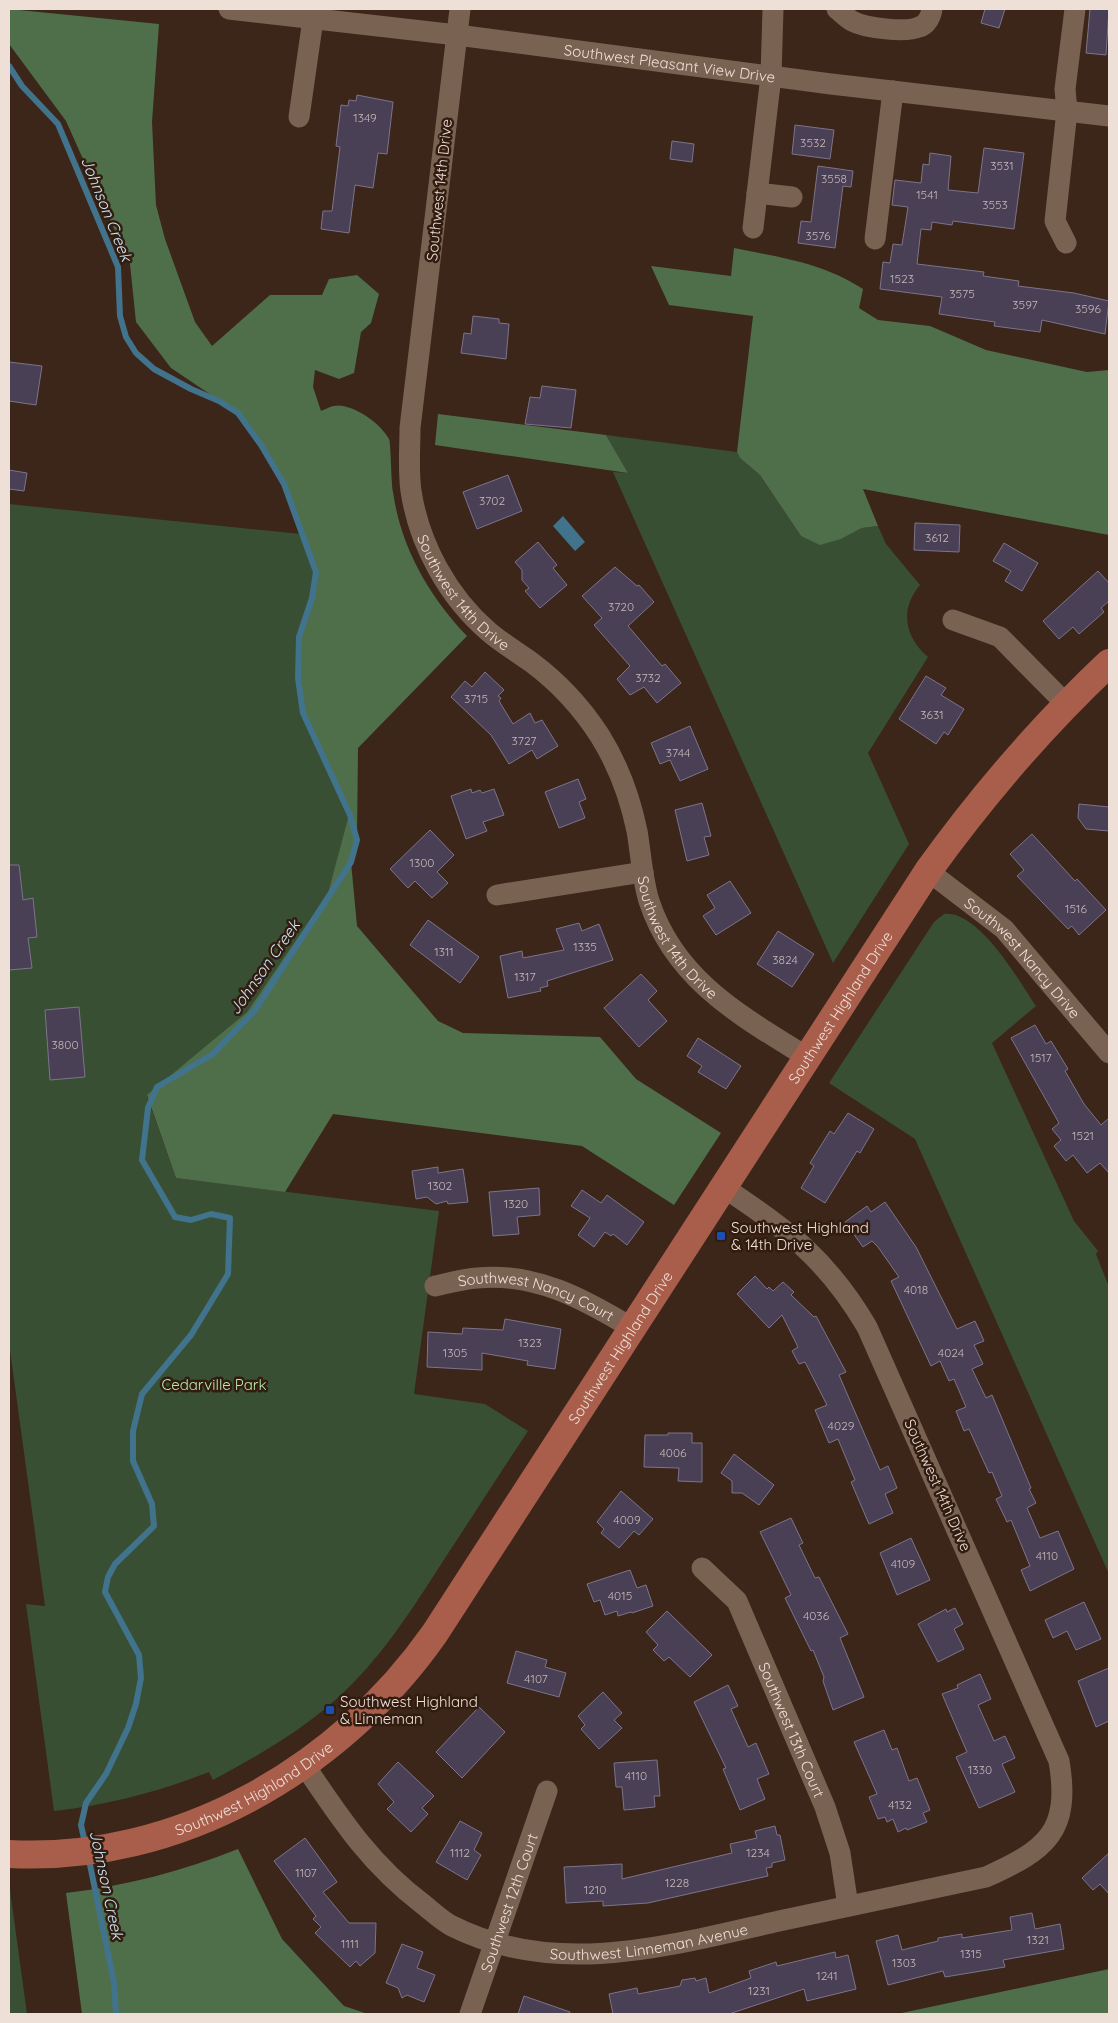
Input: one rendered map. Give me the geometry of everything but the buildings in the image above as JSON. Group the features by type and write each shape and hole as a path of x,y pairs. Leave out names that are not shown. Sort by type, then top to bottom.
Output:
{"main road":[{"name":"Southwest Highland Drive","path":"9,1854 52,1854 104,1849 167,1833 203,1819 273,1786 305,1766 330,1747 376,1706 418,1658 928,871 966,818 1011,764 1066,704 1109,663"}],"street":[{"name":"Southwest Pleasant View Drive","path":"229,9 457,34 771,76 1109,116"},
{"name":"Southwest 14th Drive","path":"460,9 410,428 411,491 428,548 440,571 458,598 490,633 551,677 569,695 599,735 623,781 631,807 649,899 668,943 705,988 728,1006 807,1058"},
{"path":"753,228 771,76 773,9"},
{"path":"837,9 852,21 861,25 907,29 920,27 928,21 932,9"},
{"path":"1066,242 1055,221 1067,111 1065,89 1074,9"},
{"path":"298,117 313,19"},
{"path":"874,239 893,91"},
{"path":"757,193 792,197"},
{"path":"953,620 1000,637 1066,704"},
{"name":"Southwest Nancy Drive","path":"928,871 1004,929 1109,1053"},
{"path":"497,896 643,872"},
{"name":"Southwest 14th Drive","path":"722,1187 769,1219 806,1248 830,1272 849,1296 867,1327 1059,1761 1063,1784 1061,1808 1051,1835"},
{"name":"Southwest Nancy Court","path":"435,1286 477,1278 502,1277 528,1280 578,1297 632,1328"},
{"name":"Southwest 13th Court","path":"702,1568 736,1601 740,1610 825,1807 840,1853 848,1906"},
{"name":"Southwest Linneman Avenue","path":"305,1766 359,1844 386,1874 451,1926 493,1942 534,1953 592,1956 652,1949 986,1877 1023,1860 1039,1849 1051,1835"},
{"name":"Southwest 12th Court","path":"470,2014 493,1942 547,1791"}],"green space":[{"path":"9,9 159,24 152,122 156,205 165,239 195,322 212,346 270,295 322,295 329,279 357,275 379,294 371,323 361,332 354,373 339,379 315,370 313,387 321,411 337,406 356,410 381,428 389,439 393,492 397,513 410,552 429,588 453,621 467,636 358,748 357,840 351,862 357,926 438,1021 463,1033 600,1037 636,1079 721,1133 674,1205 582,1146 333,1114 285,1192 176,1178 147,1095 247,1012 328,893 349,815 303,713 298,678 299,637 312,598 316,572 284,484 261,445 238,413 171,368 136,322 130,264 66,121 9,44"},
{"path":"734,248 801,262 847,280 863,289 859,308 878,320 930,326 986,350 1087,372 1109,370 1109,535 863,489 878,526 862,528 841,539 820,545 801,536 760,475 740,458 737,452 753,316 669,305 651,266 731,276"},
{"path":"438,414 606,435 628,473 435,445"},
{"path":"606,435 737,452 740,458 760,475 801,536 841,539 862,528 878,526 886,544 920,585 913,594 909,604 907,613 908,623 914,641 928,657 868,753 909,844 833,963 613,472 628,473"},
{"name":"Cedarville Park","path":"9,504 301,534 316,572 312,598 299,637 298,678 303,713 350,815 328,893 247,1012 147,1096 176,1178 439,1211 414,1394 485,1404 528,1431 394,1634 366,1670 319,1714 245,1763 213,1780 209,1772 133,1797 54,1811 26,1604 45,1606 9,1343"},
{"path":"944,914 957,916 971,923 984,935 1009,965 1036,1006 992,1043 1074,1221 1098,1251 1096,1254 1109,1287 1109,1574 915,1139 829,1083 934,922"},
{"path":"238,1849 282,1939 344,2006 368,2014 82,2014 66,1893 154,1877"},
{"path":"10,1890 27,2014 9,2014"},
{"path":"1109,1969 1109,2014 897,2014"}],"water":[{"path":"563,516 585,542 575,551 553,526"}],"waterway":[{"name":"Johnson Creek","path":"9,66 22,86 58,124 118,267 120,316 126,337 136,353 154,369 191,389 219,401 238,413 261,445 284,484 316,572 312,598 299,637 298,678 303,713 350,815 357,840 351,862 255,1010 213,1054 157,1087 148,1108 142,1160 175,1217 191,1220 211,1214 230,1218 228,1274 191,1335 142,1394 133,1431 133,1461 152,1504 154,1526 115,1564 108,1577 105,1592 139,1655 141,1678 136,1704 128,1728 106,1774 86,1803 81,1825 85,1843"},
{"name":"Johnson Creek","path":"88,1855 114,1983 116,2014"}],"place":[{"name":"Southwest Highland & 14th Drive","path":"721,1236"},
{"name":"Southwest Highland & Linneman","path":"330,1710"}]}
